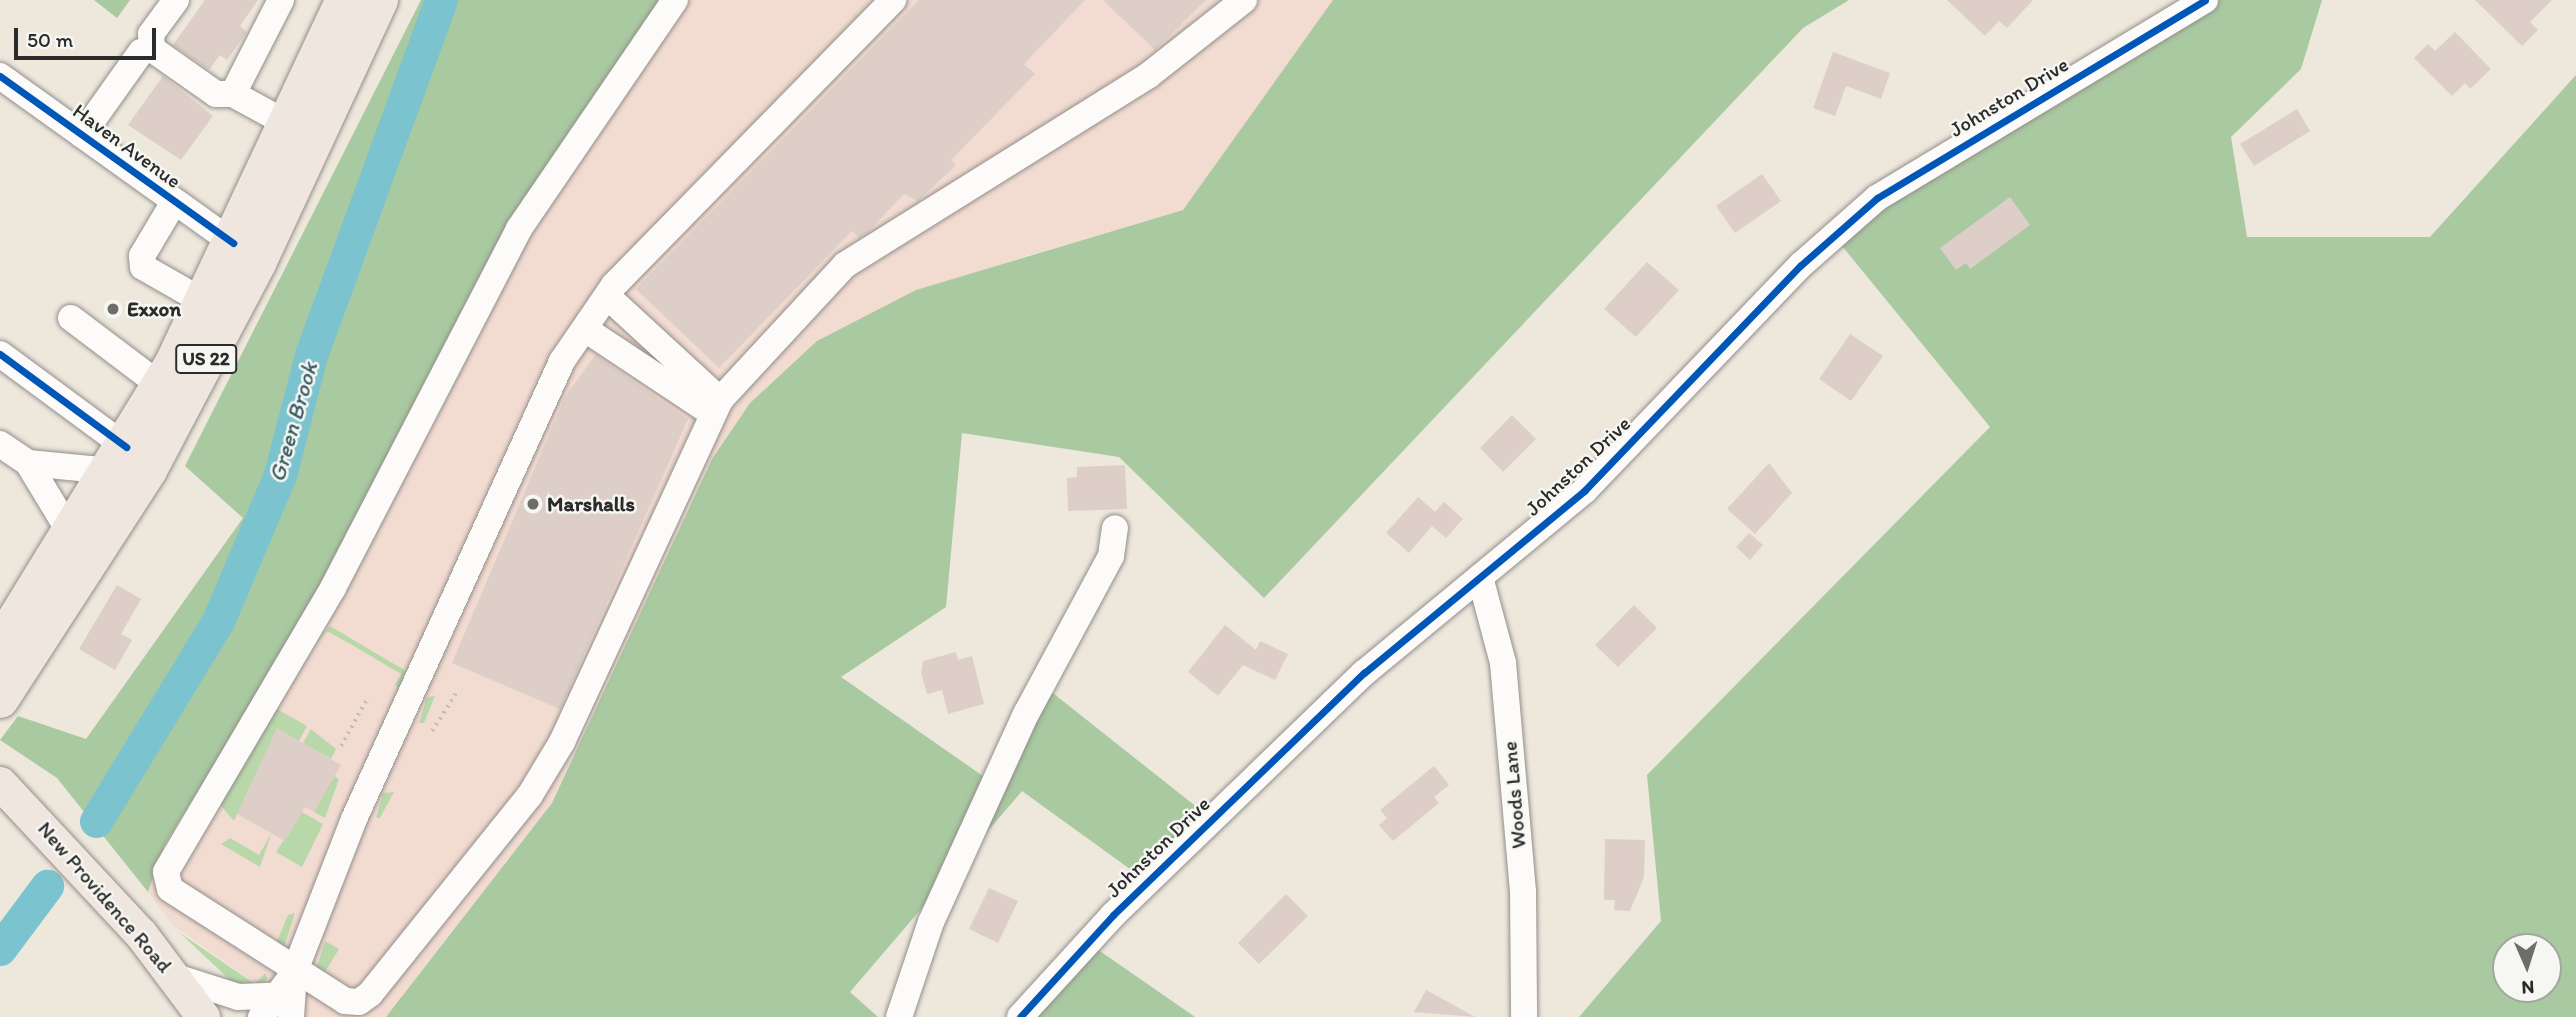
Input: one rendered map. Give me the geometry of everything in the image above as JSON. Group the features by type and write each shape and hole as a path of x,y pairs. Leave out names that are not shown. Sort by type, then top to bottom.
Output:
{"highway":[{"name":"US 22","path":"0,646 119,459 161,386 233,243 345,0"},
{"name":"US 22","path":"0,699 148,470 257,263 379,0"}],"main road":[{"name":"New Providence Road","path":"0,783 108,896 176,977 203,1017"}],"street":[{"path":"176,0 152,34 152,49 216,94 233,94 288,124"},
{"path":"233,94 281,0"},
{"path":"675,0 519,229 333,588 166,872 170,890 293,973 345,1001 366,999 472,873 562,742 715,406 845,265 1149,75 1244,0"},
{"path":"176,977 267,1007 293,973 354,819 513,460 562,361 607,296 893,0"},
{"name":"Johnston Drive","path":"1020,1017 1113,915 1314,722 1480,577 1584,491 1801,265 1877,198 2205,0"},
{"path":"82,135 141,52"},
{"name":"Haven Avenue","path":"0,76 233,243"},
{"path":"174,202 142,256 143,267 204,302"},
{"path":"607,296 715,406"},
{"path":"71,318 161,386"},
{"path":"585,329 715,406"},
{"path":"0,355 119,459"},
{"path":"0,444 28,463 71,534"},
{"path":"28,463 119,459"},
{"path":"899,1017 931,922 1026,714 1111,555 1115,528"},
{"name":"Woods Lane","path":"1480,577 1503,663 1523,891 1524,1017"},
{"path":"291,1017 293,973"}],"path":[{"path":"432,731 456,692"},
{"path":"341,746 368,697"}],"shaded area":[{"path":"659,0 1333,0 1183,210 1019,258 750,403 712,459 552,803 386,1017 303,1017 173,925 148,892 153,871 331,574 510,222"}],"green space":[{"path":"94,0 130,0 117,18"},
{"path":"421,0 659,0 510,222 331,574 164,846 148,892 57,778 0,740 18,716 86,739 243,518 185,466"},
{"path":"1333,0 1849,0 1803,28 1264,598 1119,457 962,433 946,607 841,677 990,781 1035,679 1203,812 1141,877 1022,791 850,992 878,1017 386,1017 552,803 712,459 750,403 817,341 916,290 1183,210"},
{"path":"2184,0 2322,0 2301,69 2231,137 2247,237 2430,237 2576,75 2576,1017 1579,1017 1661,921 1647,775 1990,427 1829,230"},
{"path":"330,626 406,671 401,690 395,685 401,674 354,646 327,631 317,642"},
{"path":"435,696 424,723 419,723 427,697"},
{"path":"277,709 307,726 299,741 277,729 234,821 220,805"},
{"path":"311,729 336,749 331,759 303,743"},
{"path":"334,776 339,779 325,818 314,812"},
{"path":"394,792 380,818 376,818 383,793"},
{"path":"302,812 323,824 302,867 276,852"},
{"path":"271,834 260,867 221,844 230,838 259,855"},
{"path":"295,913 284,947 275,946 288,915"},
{"path":"180,933 255,984 239,984 230,980"},
{"path":"1081,938 1195,1017 1013,1017"},
{"path":"325,941 339,949 325,972 317,967"},
{"path":"265,973 267,978 263,984 255,984"}],"building":[{"path":"205,0 258,0 240,26 247,32 227,60 220,55 209,70 173,45"},
{"path":"919,0 1085,0 1024,64 1035,74 951,160 956,165 918,201 904,194 867,233 859,238 852,231 719,368 636,289"},
{"path":"1103,0 1206,0 1155,50"},
{"path":"1947,0 2033,0 2007,28 1999,21 1985,36"},
{"path":"2475,0 2552,0 2530,22 2538,30 2522,46"},
{"path":"2455,32 2491,69 2470,89 2465,83 2452,96 2414,58 2428,44 2435,51"},
{"path":"1833,52 1890,73 1881,99 1846,86 1835,116 1813,108"},
{"path":"163,76 213,116 181,160 128,125"},
{"path":"2297,109 2310,131 2254,166 2240,144"},
{"path":"1762,174 1781,201 1735,233 1716,206"},
{"path":"2010,197 2030,225 1970,269 1966,263 1956,270 1940,248"},
{"path":"1647,262 1679,290 1636,337 1604,309"},
{"path":"1850,334 1883,356 1851,401 1819,379"},
{"path":"595,355 688,419 560,709 452,663 565,397"},
{"path":"1512,415 1536,439 1503,472 1480,448"},
{"path":"1769,463 1792,493 1755,534 1727,509"},
{"path":"1125,465 1127,509 1068,511 1067,478 1077,477 1077,467"},
{"path":"1418,497 1435,512 1444,502 1463,519 1446,538 1432,526 1409,553 1386,533"},
{"path":"1749,533 1763,545 1750,560 1736,547"},
{"path":"117,585 141,599 121,634 132,640 115,670 79,649"},
{"path":"1634,605 1657,628 1618,667 1595,645"},
{"path":"1225,625 1256,650 1260,641 1288,654 1275,680 1243,665 1218,696 1188,672"},
{"path":"956,652 958,660 972,656 984,704 948,714 942,690 927,694 921,673 923,661"},
{"path":"277,728 341,765 314,812 305,807 285,841 237,814"},
{"path":"1434,766 1449,785 1434,797 1439,803 1393,841 1379,825 1387,818 1380,810"},
{"path":"1605,839 1645,840 1644,877 1630,911 1614,910 1615,900 1604,900"},
{"path":"989,888 1018,901 998,943 969,929"},
{"path":"1286,894 1308,916 1259,964 1238,943"},
{"path":"1426,990 1475,1017 1414,1012"}],"waterway":[{"name":"Green Brook","path":"96,821 218,621 280,475 311,355 441,0"},
{"name":"Green Brook","path":"0,949 47,886"}],"cycle path":[{"path":"1020,1017 1113,915 1364,673 1584,491 1801,265 1877,198 2205,0"},
{"path":"0,76 233,243"},
{"path":"0,354 126,447"}],"place":[{"name":"Exxon","path":"113,309"},
{"name":"Marshalls","path":"533,504"}]}
